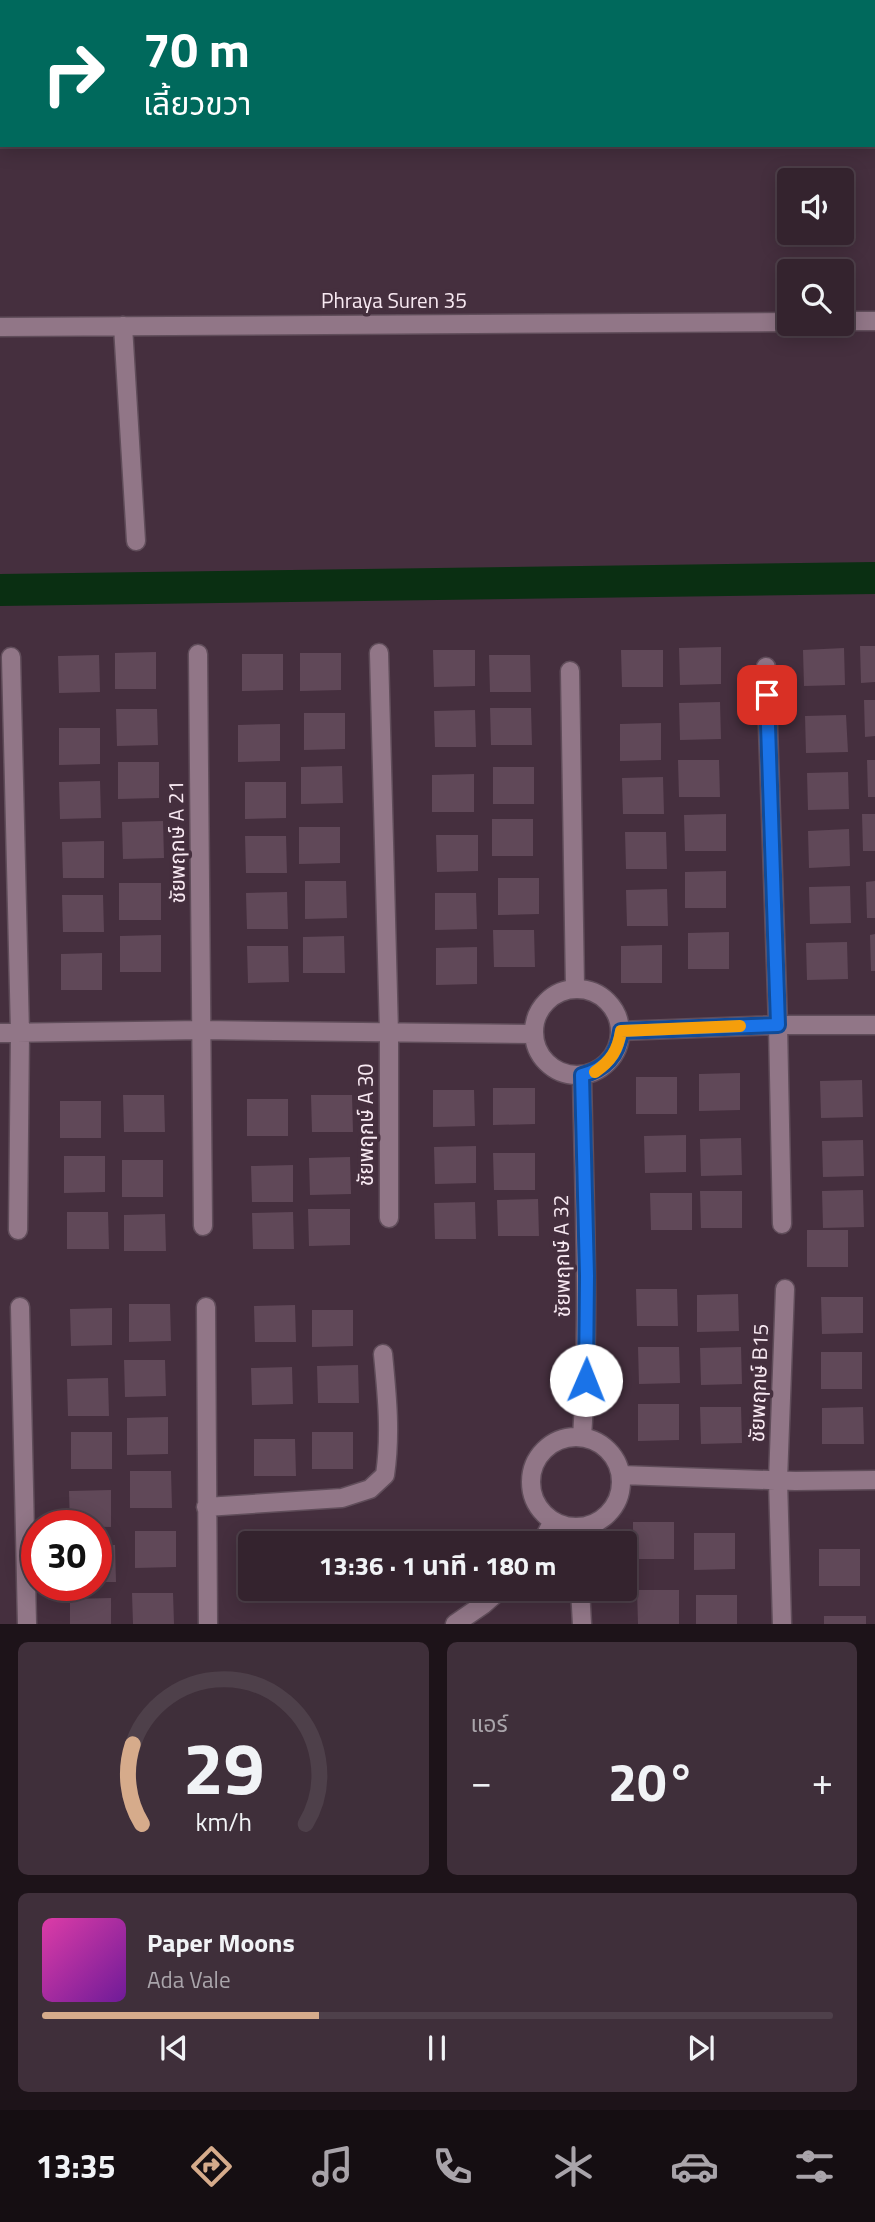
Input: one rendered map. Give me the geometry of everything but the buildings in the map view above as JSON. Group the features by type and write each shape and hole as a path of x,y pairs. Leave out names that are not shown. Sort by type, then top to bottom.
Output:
{"street":[{"path":"854,321 875,321"},
{"name":"Phraya Suren 35","path":"0,327 777,322"},
{"path":"123,326 136,541"},
{"name":"ชัยพฤกษ์ A 30","path":"379,653 389,1032 389,1218"},
{"name":"ชัยพฤกษ์ A 21","path":"198,654 203,1226"},
{"path":"11,657 20,1033 18,1230"},
{"path":"766,667 782,1224"},
{"path":"570,671 575,988"},
{"path":"575,988 601,995 618,1017 621,1031 614,1055 606,1065 582,1075 568,1075 544,1060 536,1048 534,1034 540,1007 561,991 575,988"},
{"path":"621,1031 778,1025 875,1025"},
{"path":"0,1033 202,1030 534,1034"},
{"name":"ชัยพฤกษ์ A 32","path":"582,1075 587,1276 586,1380 582,1437"},
{"name":"ชัยพฤกษ์ B15","path":"782,1623 778,1480 785,1289"},
{"path":"20,1307 27,1623"},
{"path":"206,1307 208,1623"},
{"path":"206,1507 342,1499 370,1489 385,1475 388,1458 390,1420 383,1353"},
{"path":"569,1531 541,1511 533,1497 530,1482 540,1453 552,1443 566,1437 582,1437 600,1444 614,1457 621,1475 615,1506 605,1517 583,1531"},
{"path":"621,1475 875,1480"},
{"path":"548,1531 553,1521"},
{"path":"456,1623 487,1601"},
{"path":"581,1601 582,1623"}],"waterway":[{"path":"0,590 875,578"}],"slow traffic":[{"path":"595,1072 606,1065 614,1055 621,1031 740,1026"}],"route":[{"path":"586,1380 587,1276 582,1075 606,1065 614,1055 621,1031 778,1025 767,695"}]}
